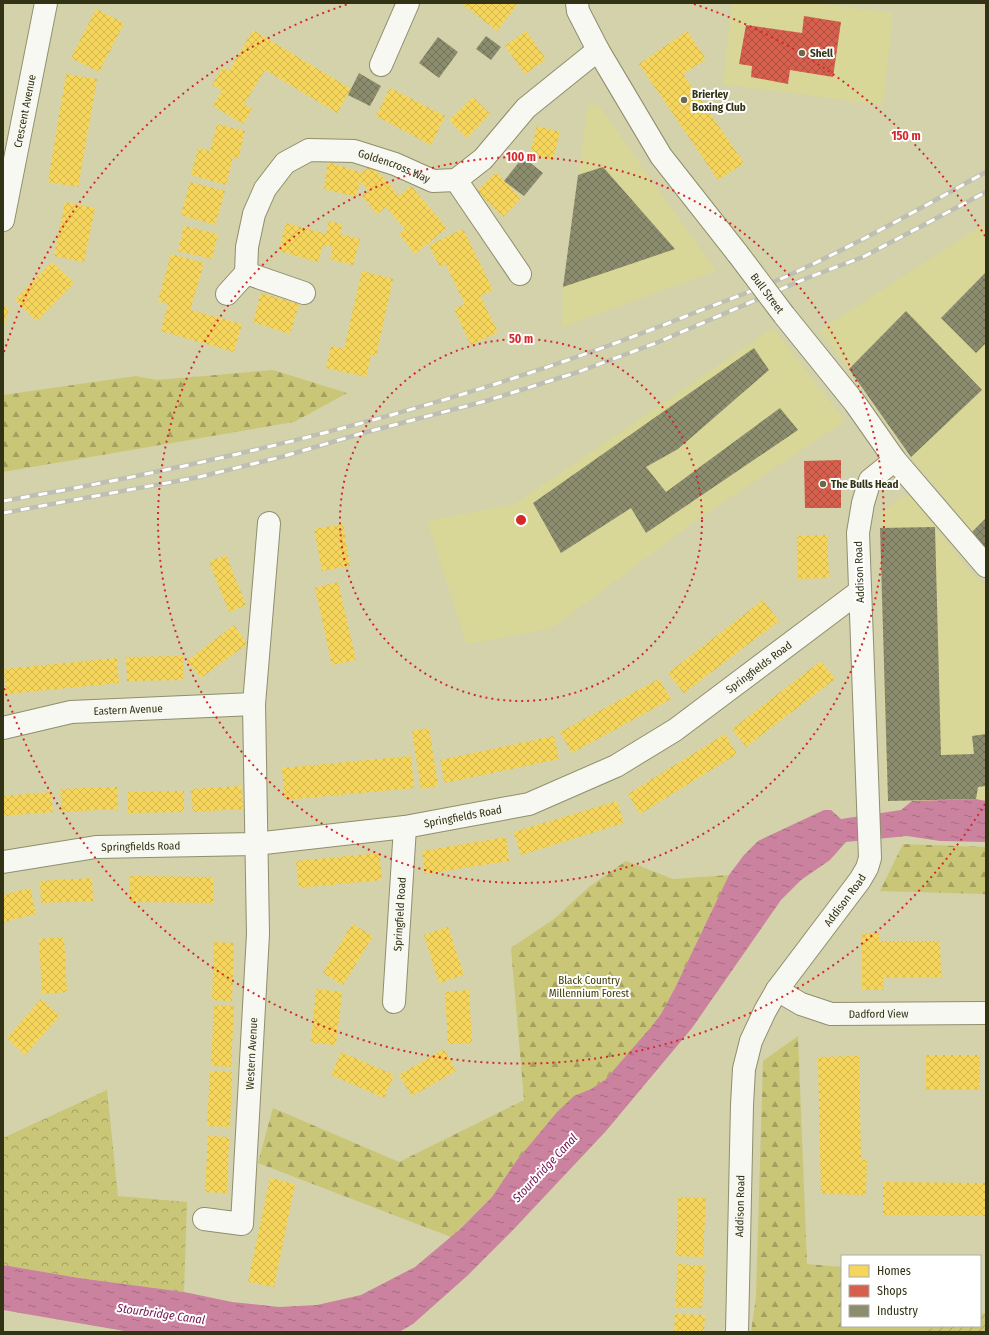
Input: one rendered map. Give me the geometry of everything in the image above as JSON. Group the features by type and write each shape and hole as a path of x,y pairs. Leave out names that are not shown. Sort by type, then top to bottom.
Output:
{"street":[{"name":"Crescent Avenue","path":"3,220 46,3"},
{"path":"381,65 408,3"},
{"name":"Bull Street","path":"577,3 578,11 598,50 661,156 784,315 855,403 895,460 986,566"},
{"path":"520,274 456,180 483,159 526,108 598,50"},
{"name":"Goldencross Way","path":"246,273 247,247 254,214 266,189 285,164 309,150 354,151 395,164 433,181 456,180"},
{"path":"227,294 246,273 304,293"},
{"name":"Addison Road","path":"737,1332 744,1070 751,1040 777,990 860,880 867,868 870,858 858,533 863,503 870,480 895,460"},
{"path":"255,844 254,704 269,524"},
{"name":"Springfields Road","path":"3,862 96,847 255,844 405,826 529,804 616,766 675,730 860,591"},
{"name":"Eastern Avenue","path":"3,728 71,712 254,704"},
{"name":"Springfield Road","path":"394,1002 405,826"},
{"name":"Western Avenue","path":"204,1219 242,1224 258,934 255,844"},
{"name":"Dadford View","path":"777,990 801,1004 830,1014 986,1013"}],"shaded area":[{"path":"732,3 811,3 893,13 883,105 723,84"},
{"path":"598,104 716,271 562,327 563,287 588,105"},
{"path":"986,223 986,548 911,457 820,330"},
{"path":"773,328 845,421 698,519 552,628 467,644 427,521 515,504"},
{"path":"910,495 973,575 986,586 986,804 912,801 886,802 881,513 899,499"}],"green space":[{"path":"273,370 347,393 294,422 3,472 3,395 136,376 157,380"},
{"path":"903,844 986,847 986,894 880,891"},
{"name":"Black Country Millennium Forest","path":"626,861 673,879 729,875 661,1014 605,1080 574,1097 557,1112 517,1160 492,1197 451,1237 258,1163 273,1108 399,1162 524,1100 511,948 554,919 589,887"},
{"path":"798,1036 807,1264 841,1267 841,1327 936,1327 918,1332 751,1332 756,1297 763,1061"},
{"path":"107,1090 118,1196 187,1202 184,1292 79,1278 3,1265 3,1138"},
{"path":"986,1313 986,1332 918,1332 936,1327 981,1327 981,1314"}],"water":[{"name":"Stourbridge Canal","path":"976,799 986,801 986,842 940,841 907,836 846,842 830,860 801,880 781,900 692,1028 606,1131 513,1230 467,1276 413,1324 399,1332 130,1332 3,1310 3,1265 79,1278 184,1292 232,1302 279,1307 317,1305 361,1295 415,1267 459,1230 492,1197 517,1160 557,1112 574,1096 591,1089 605,1080 651,1027 661,1014 675,988 729,875 744,855 758,841 824,810 831,810 841,819 901,810 912,801"}],"building: Homes":[{"path":"461,3 514,3 517,5 497,31"},
{"path":"96,9 124,23 99,72 71,58"},
{"path":"253,30 351,89 337,113 265,70 244,104 252,109 243,124 213,106 222,90 212,85 223,67 229,71"},
{"path":"526,31 546,59 525,74 505,46"},
{"path":"687,31 706,59 683,74 744,163 718,180 639,64"},
{"path":"66,74 97,79 78,187 48,182"},
{"path":"390,88 445,116 431,145 376,116"},
{"path":"473,97 490,114 467,138 449,120"},
{"path":"217,124 245,131 238,159 233,157 226,185 191,175 198,148 210,151"},
{"path":"537,126 560,132 553,160 530,154"},
{"path":"328,162 362,173 370,165 384,178 399,196 411,186 447,228 415,254 399,234 405,229 386,207 377,214 362,196 369,191 360,181 356,197 324,189"},
{"path":"496,172 521,198 503,217 477,191"},
{"path":"190,182 225,191 215,225 181,215"},
{"path":"65,202 95,208 84,262 54,256"},
{"path":"329,221 342,224 340,234 360,239 353,265 330,259 333,247 323,245 318,262 279,251 286,223 326,234"},
{"path":"184,226 218,234 212,259 178,251"},
{"path":"463,229 493,290 480,296 498,332 471,345 454,309 465,304 445,263 440,267 429,245"},
{"path":"171,254 204,263 190,310 242,324 234,352 161,331 168,304 158,301"},
{"path":"52,262 74,283 37,321 15,300"},
{"path":"362,271 393,279 376,356 371,355 366,377 326,368 331,346 344,349"},
{"path":"261,293 299,304 290,334 253,322"},
{"path":"3,306 9,308 3,328"},
{"path":"343,524 350,566 322,571 314,529"},
{"path":"827,535 829,578 798,579 797,536"},
{"path":"226,555 246,605 229,612 209,562"},
{"path":"338,582 356,660 332,665 315,588"},
{"path":"763,600 779,621 684,693 668,673"},
{"path":"234,625 247,644 201,678 187,661"},
{"path":"183,656 183,680 127,681 126,657"},
{"path":"117,658 119,683 6,694 4,669"},
{"path":"821,661 835,679 746,747 732,729"},
{"path":"659,679 671,699 572,753 560,732"},
{"path":"429,728 438,786 421,789 412,731"},
{"path":"725,734 737,754 640,814 628,794"},
{"path":"554,736 559,759 445,783 440,760"},
{"path":"411,756 414,788 285,800 282,768"},
{"path":"242,786 243,809 193,812 191,789"},
{"path":"117,787 118,809 62,812 60,789"},
{"path":"184,791 184,812 128,813 128,792"},
{"path":"51,792 53,812 3,816 3,796"},
{"path":"617,801 624,823 521,855 514,832"},
{"path":"506,837 509,861 425,874 422,851"},
{"path":"379,853 382,880 299,888 296,861"},
{"path":"130,876 213,877 213,903 130,902"},
{"path":"92,878 93,901 41,903 40,881"},
{"path":"30,888 36,914 3,922 3,895"},
{"path":"352,924 373,936 343,985 323,973"},
{"path":"448,927 464,975 439,983 424,935"},
{"path":"862,933 879,933 879,941 940,941 941,977 883,978 883,990 862,990"},
{"path":"64,937 67,992 42,994 39,939"},
{"path":"214,942 234,943 232,1001 212,1000"},
{"path":"316,989 342,992 336,1045 311,1043"},
{"path":"469,990 472,1043 448,1044 445,992"},
{"path":"41,999 60,1016 25,1055 7,1038"},
{"path":"214,1005 234,1006 231,1067 211,1066"},
{"path":"444,1049 456,1071 412,1096 399,1075"},
{"path":"341,1052 394,1075 384,1098 331,1075"},
{"path":"926,1055 979,1055 979,1090 926,1090"},
{"path":"859,1056 861,1160 867,1160 866,1195 821,1194 818,1057"},
{"path":"210,1071 232,1072 230,1127 207,1126"},
{"path":"208,1136 229,1137 227,1193 205,1192"},
{"path":"270,1178 295,1184 274,1287 248,1282"},
{"path":"883,1182 986,1183 986,1216 883,1215"},
{"path":"678,1197 706,1198 703,1257 676,1256"},
{"path":"678,1264 705,1266 702,1308 675,1307"},
{"path":"675,1314 705,1315 704,1332 674,1332"}],"building: Shops":[{"path":"804,16 841,22 833,77 790,70 788,84 751,77 752,66 739,64 746,25 802,33"},
{"name":"The Bulls Head","path":"841,460 841,508 805,508 804,461"}],"building: Industry":[{"path":"486,36 501,47 491,60 476,49"},
{"path":"438,37 458,52 439,78 419,63"},
{"path":"359,73 381,86 370,106 348,95"},
{"path":"523,157 543,173 524,196 504,181"},
{"path":"603,167 675,249 563,287 578,175"},
{"path":"986,272 986,343 976,353 941,318"},
{"path":"906,311 982,390 911,457 849,369"},
{"path":"754,348 769,370 678,449 646,467 666,492 780,408 798,430 646,533 631,508 561,553 533,503"},
{"path":"986,518 986,548 972,532"},
{"path":"935,527 941,755 974,754 972,736 986,734 986,786 978,787 976,799 888,801 880,528"}],"railway":[{"path":"3,501 176,468 263,448 348,427 518,377 601,348 782,278 820,261 986,172"},
{"path":"3,513 199,477 281,457 363,433 486,401 578,372 656,343 807,278 863,257 986,192"}],"place":[{"name":"Shell","path":"802,53"},
{"name":"Brierley Boxing Club","path":"684,100"},
{"name":"The Bulls Head","path":"823,484"}]}
